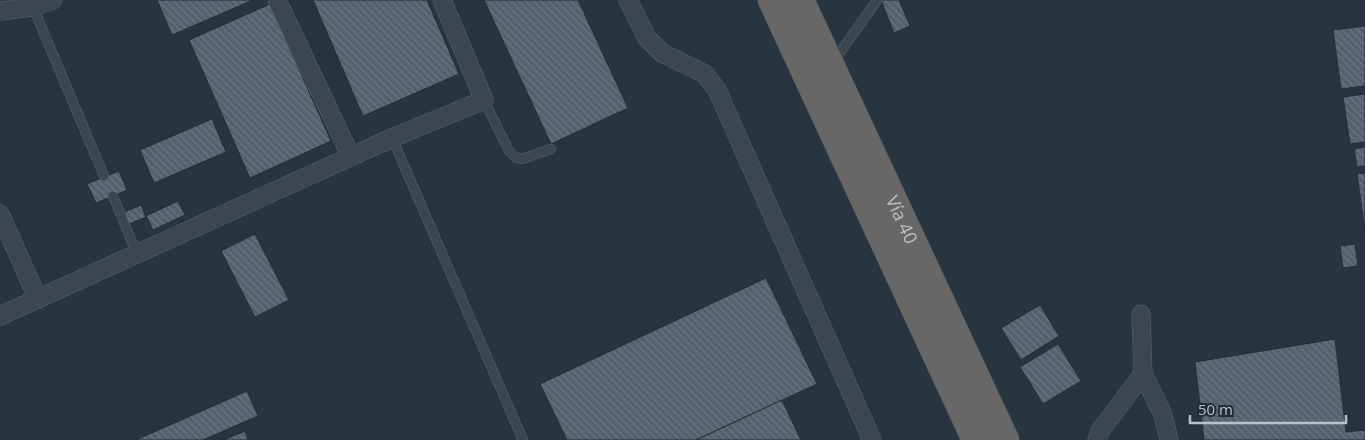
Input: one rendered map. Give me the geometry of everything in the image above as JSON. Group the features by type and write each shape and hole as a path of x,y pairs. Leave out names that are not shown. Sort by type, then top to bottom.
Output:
{"highway":[{"name":"Vía 40","path":"772,0 819,71 1005,440"},
{"name":"Vía 40","path":"800,0 819,71 976,440"}],"street":[{"path":"0,11 34,7 53,0"},
{"path":"277,0 351,157"},
{"path":"0,316 392,138 484,100 442,0"},
{"path":"628,0 647,38 662,53 705,74 717,90 872,440"},
{"path":"0,214 38,299"},
{"path":"1141,314 1143,374 1163,415 1169,440"},
{"path":"1096,440 1100,431 1143,374"}],"lane":[{"path":"819,71 877,0"},
{"path":"34,7 104,176"},
{"path":"484,100 510,151 516,158 522,159 551,149"},
{"path":"392,138 523,440"},
{"path":"113,196 136,254"}],"building":[{"path":"157,0 253,0 172,35"},
{"path":"313,0 427,0 459,74 363,116"},
{"path":"484,0 578,0 628,108 551,144"},
{"path":"881,0 899,0 910,26 894,33"},
{"path":"270,4 331,141 250,178 189,40"},
{"path":"1365,26 1365,86 1341,89 1333,30"},
{"path":"1365,94 1365,142 1350,144 1343,97"},
{"path":"212,119 226,152 154,183 140,150"},
{"path":"1365,147 1365,166 1357,167 1354,149"},
{"path":"119,171 127,190 96,203 87,184"},
{"path":"1365,173 1365,231 1357,174"},
{"path":"178,201 185,215 153,230 146,216"},
{"path":"141,205 146,217 129,224 124,212"},
{"path":"255,234 289,300 255,317 221,251"},
{"path":"1355,244 1358,266 1343,268 1340,246"},
{"path":"766,278 817,384 696,440 567,440 540,384"},
{"path":"1040,305 1059,336 1021,360 1001,328"},
{"path":"1335,339 1346,432 1365,430 1365,440 1204,440 1195,362"},
{"path":"1058,344 1081,381 1043,404 1020,367"},
{"path":"247,391 258,416 203,440 136,440"},
{"path":"782,400 801,440 696,440"},
{"path":"245,431 248,440 224,440"}]}
